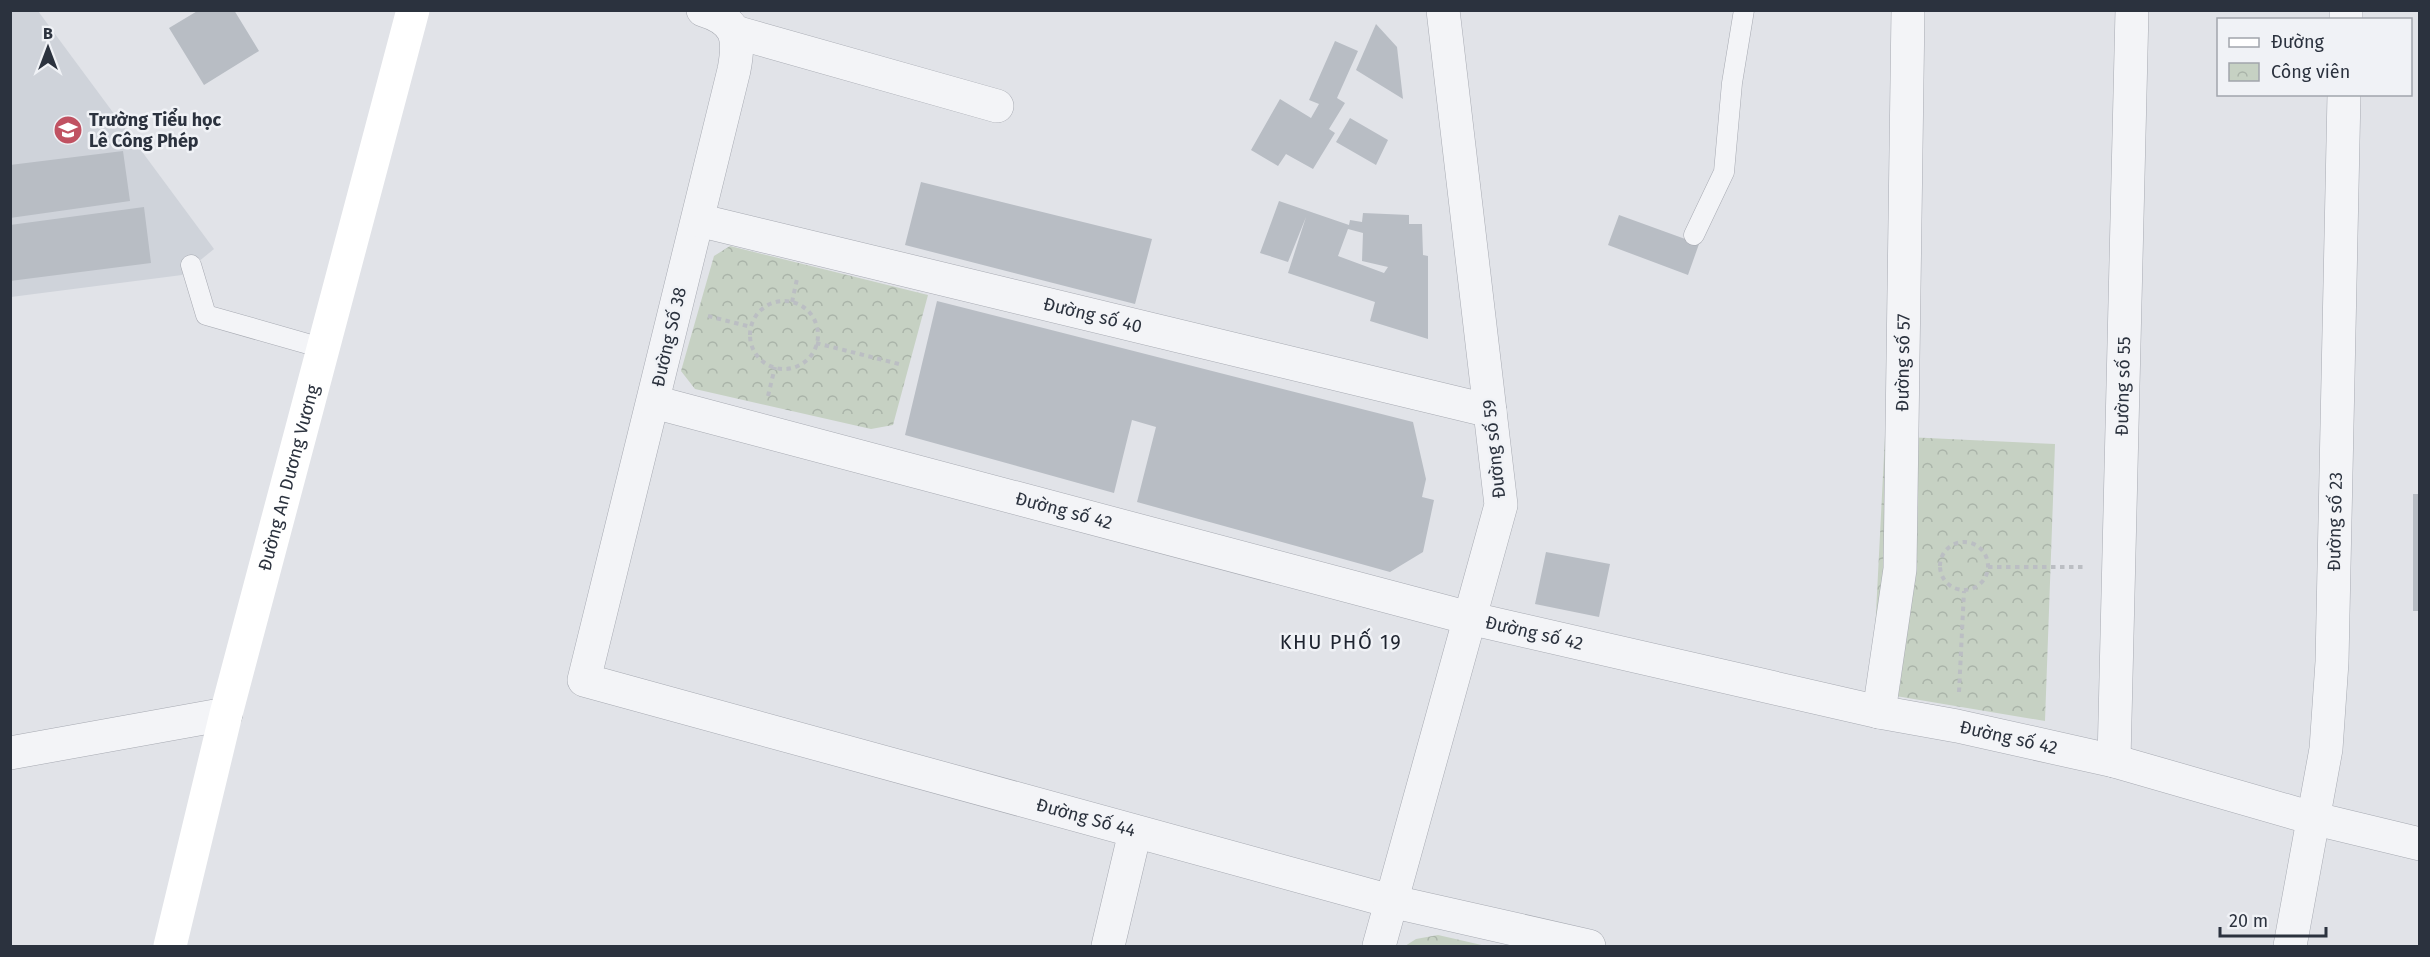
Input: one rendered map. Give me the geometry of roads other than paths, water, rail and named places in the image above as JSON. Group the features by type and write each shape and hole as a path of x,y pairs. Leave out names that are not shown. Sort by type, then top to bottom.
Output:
{"main road":[{"name":"Đường An Dương Vương","path":"171,946 226,714 413,10"}],"street":[{"path":"703,10 731,26 735,32 997,106"},
{"name":"Đường số 59","path":"1379,946 1501,505 1443,10"},
{"name":"Đường số 57","path":"1879,712 1900,570 1908,10"},
{"name":"Đường số 55","path":"2114,761 2132,10"},
{"name":"Đường Số 38","path":"584,680 734,70 738,46 735,32"},
{"name":"Đường số 23","path":"2290,946 2326,749 2332,662 2344,96"},
{"name":"Đường số 40","path":"698,220 1490,411"},
{"name":"Đường số 42","path":"654,402 1469,618 1879,712 1957,726 2114,761 2312,818 2420,844"},
{"name":"Đường Số 44","path":"584,680 1390,901 1589,946"},
{"path":"10,753 226,714"},
{"path":"1108,946 1135,832"}],"lane":[{"path":"1695,235 1724,172 1732,83 1744,10"},
{"path":"191,265 206,315 322,348"}],"place":[{"name":"Trường Tiểu học Lê Công Phép","path":"68,130"}],"district":[{"name":"KHU PHỐ 19","path":"1341,642"}]}
